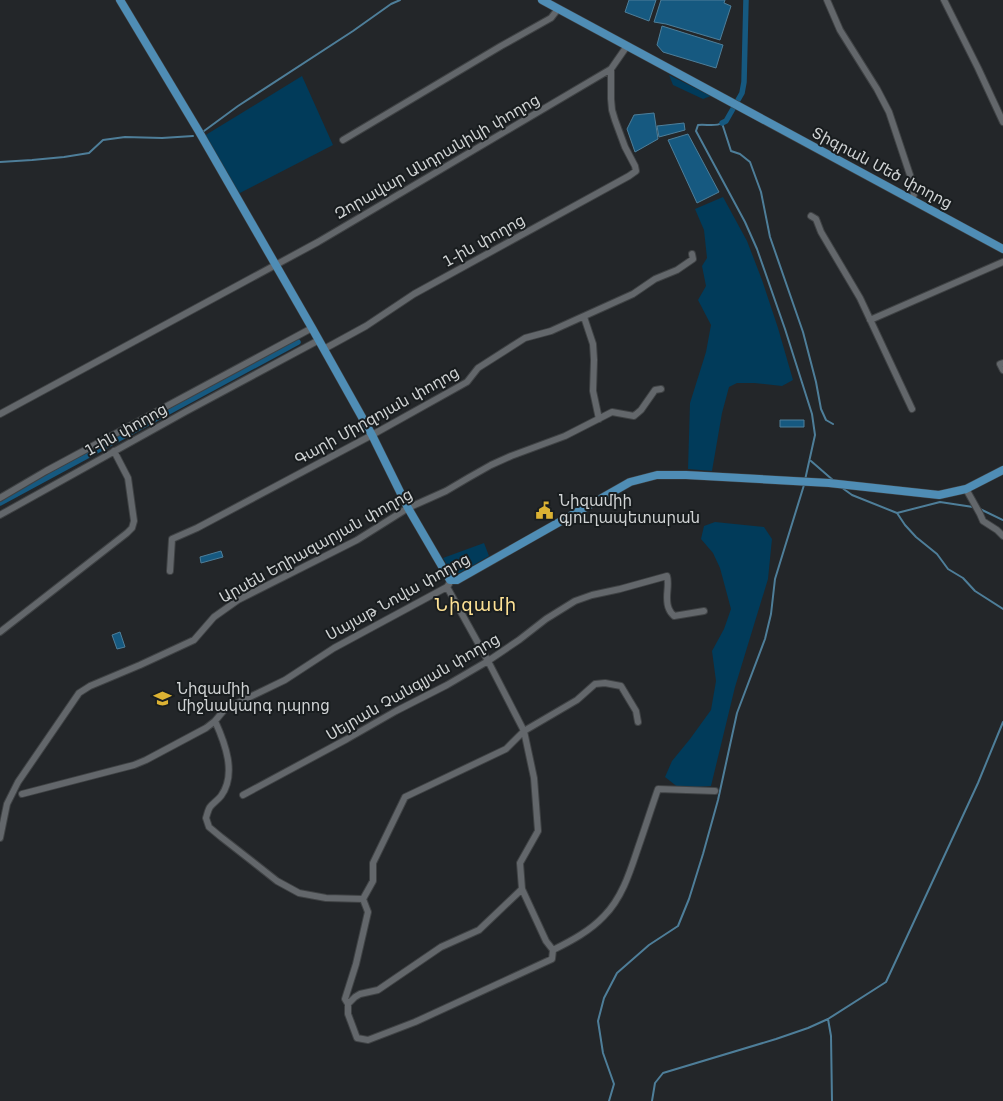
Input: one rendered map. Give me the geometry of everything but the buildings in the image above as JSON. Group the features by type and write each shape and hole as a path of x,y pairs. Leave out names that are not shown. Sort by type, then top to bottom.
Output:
{"main road":[{"path":"120,0 198,130 319,340 372,435 448,584"},
{"name":"Տիգրան Մեծ փողոց","path":"542,0 1003,249"},
{"name":"Սայաթ Նովա փողոց","path":"448,584 623,486 657,475 801,481 939,494 966,489 1003,470"}],"street":[{"path":"826,0 840,30 889,112 913,184 914,194 912,200"},
{"path":"944,0 1003,122"},
{"path":"343,140 552,18 558,9"},
{"path":"611,69 627,46"},
{"name":"Զորավար Անդրանիկի փողոց","path":"0,414 318,242 611,69"},
{"name":"1-ին փողոց","path":"324,349 366,326 414,294 636,171 612,110 611,69"},
{"path":"812,216 816,219 821,232 860,298 912,408"},
{"name":"Գարի Միրզոյան փողոց","path":"170,571 172,539 197,528 372,435 467,382 478,368 525,338 551,331 584,317 633,294 655,279 677,270 693,259 692,254"},
{"path":"870,320 1003,262"},
{"path":"584,317 593,344 593,390 599,418"},
{"path":"0,498 46,471 312,328"},
{"name":"1-ին փողոց","path":"0,515 184,412 319,340"},
{"name":"Արսեն Եղիազարյան փողոց","path":"0,838 8,804 18,782 79,693 90,686 194,640 214,617 238,600 357,540 408,508 446,491 491,465 564,436 612,412 634,416 641,410 655,390 661,389"},
{"path":"178,401 184,412"},
{"path":"0,632 132,528 134,521 128,478 114,452"},
{"path":"966,489 983,521 998,530 1003,536"},
{"name":"Սեյրան Չանգլյան փողոց","path":"243,795 447,685 488,661 519,640 546,618 575,601 666,576 668,581 669,609 674,616 704,611"},
{"path":"448,584 524,731 534,778 538,831 520,863 522,889 546,941 553,950 552,959 415,1022 368,1040 357,1038 348,1014 348,1004 345,999 356,964 368,912 364,899 373,881 373,863 404,797 506,749 524,731 577,700 595,684 605,683 621,686 636,711 638,722"},
{"name":"Սայաթ Նովա փողոց","path":"22,794 134,765 146,760 206,728 225,709 285,680 334,648 448,584"},
{"path":"215,721 223,738 229,768 227,786 210,808 206,818 209,826 277,882 299,893 326,898 364,899"},
{"path":"553,950 590,929 605,916 616,901 627,880 658,789 716,791"},
{"path":"348,1004 360,994 378,990 441,947 479,930 522,889"}],"shaded area":[{"path":"629,0 656,0 649,21 625,12"},
{"path":"661,0 725,0 724,3 731,6 720,40 654,22"},
{"path":"662,26 723,45 716,68 663,52 657,45"},
{"path":"669,75 711,96 703,99 673,85"},
{"path":"302,76 333,145 238,194 204,136"},
{"path":"654,113 658,139 635,152 627,129 634,115"},
{"path":"684,123 685,130 659,137 657,126"},
{"path":"688,134 719,192 697,203 668,140"},
{"path":"723,197 747,241 762,280 793,380 782,386 737,383 729,387 722,413 712,471 688,469 690,403 706,352 711,325 698,300 706,286 702,266 707,258 704,230 695,209"},
{"path":"780,420 804,420 804,427 780,427"},
{"path":"715,522 764,527 772,539 768,579 735,687 711,786 679,788 665,777 672,761 711,710 716,681 712,651 724,629 731,609 720,568 713,553 701,539 704,526"},
{"path":"484,543 489,556 460,573 451,572 443,558"},
{"path":"221,551 223,557 201,563 200,557"},
{"path":"120,632 125,647 117,649 112,635"}],"waterway":[{"path":"204,131 238,106 391,4 400,0"},
{"path":"722,123 726,121 742,93 744,82 746,0"},
{"path":"805,480 815,435 812,414 757,249 745,222 696,131 698,125 722,123 731,151 740,154 750,162 761,192 770,237 803,332 821,409 826,420 833,424"},
{"path":"0,162 89,153 103,140 125,137 162,138 193,136"},
{"path":"0,503 298,342"},
{"path":"811,461 834,481"},
{"path":"609,1101 614,1084 603,1053 598,1021 604,998 617,973 649,945 678,926 689,899 718,800 737,713 765,639 771,614 775,579 804,485"},
{"path":"841,487 852,495 897,513 940,502 973,507"},
{"path":"980,509 1003,520"},
{"path":"897,513 905,525 916,537 937,554 948,569 963,578 975,591 1003,609"},
{"path":"652,1101 655,1083 663,1073 808,1028 828,1019 886,982 978,783 1003,722"},
{"path":"828,1019 831,1036 832,1101"}],"place":[{"name":"Նիզամիի գյուղապետարան","path":"545,510"},
{"name":"Նիզամիի միջնակարգ դպրոց","path":"163,698"}],"district":[{"name":"Նիզամի","path":"476,605"}]}
